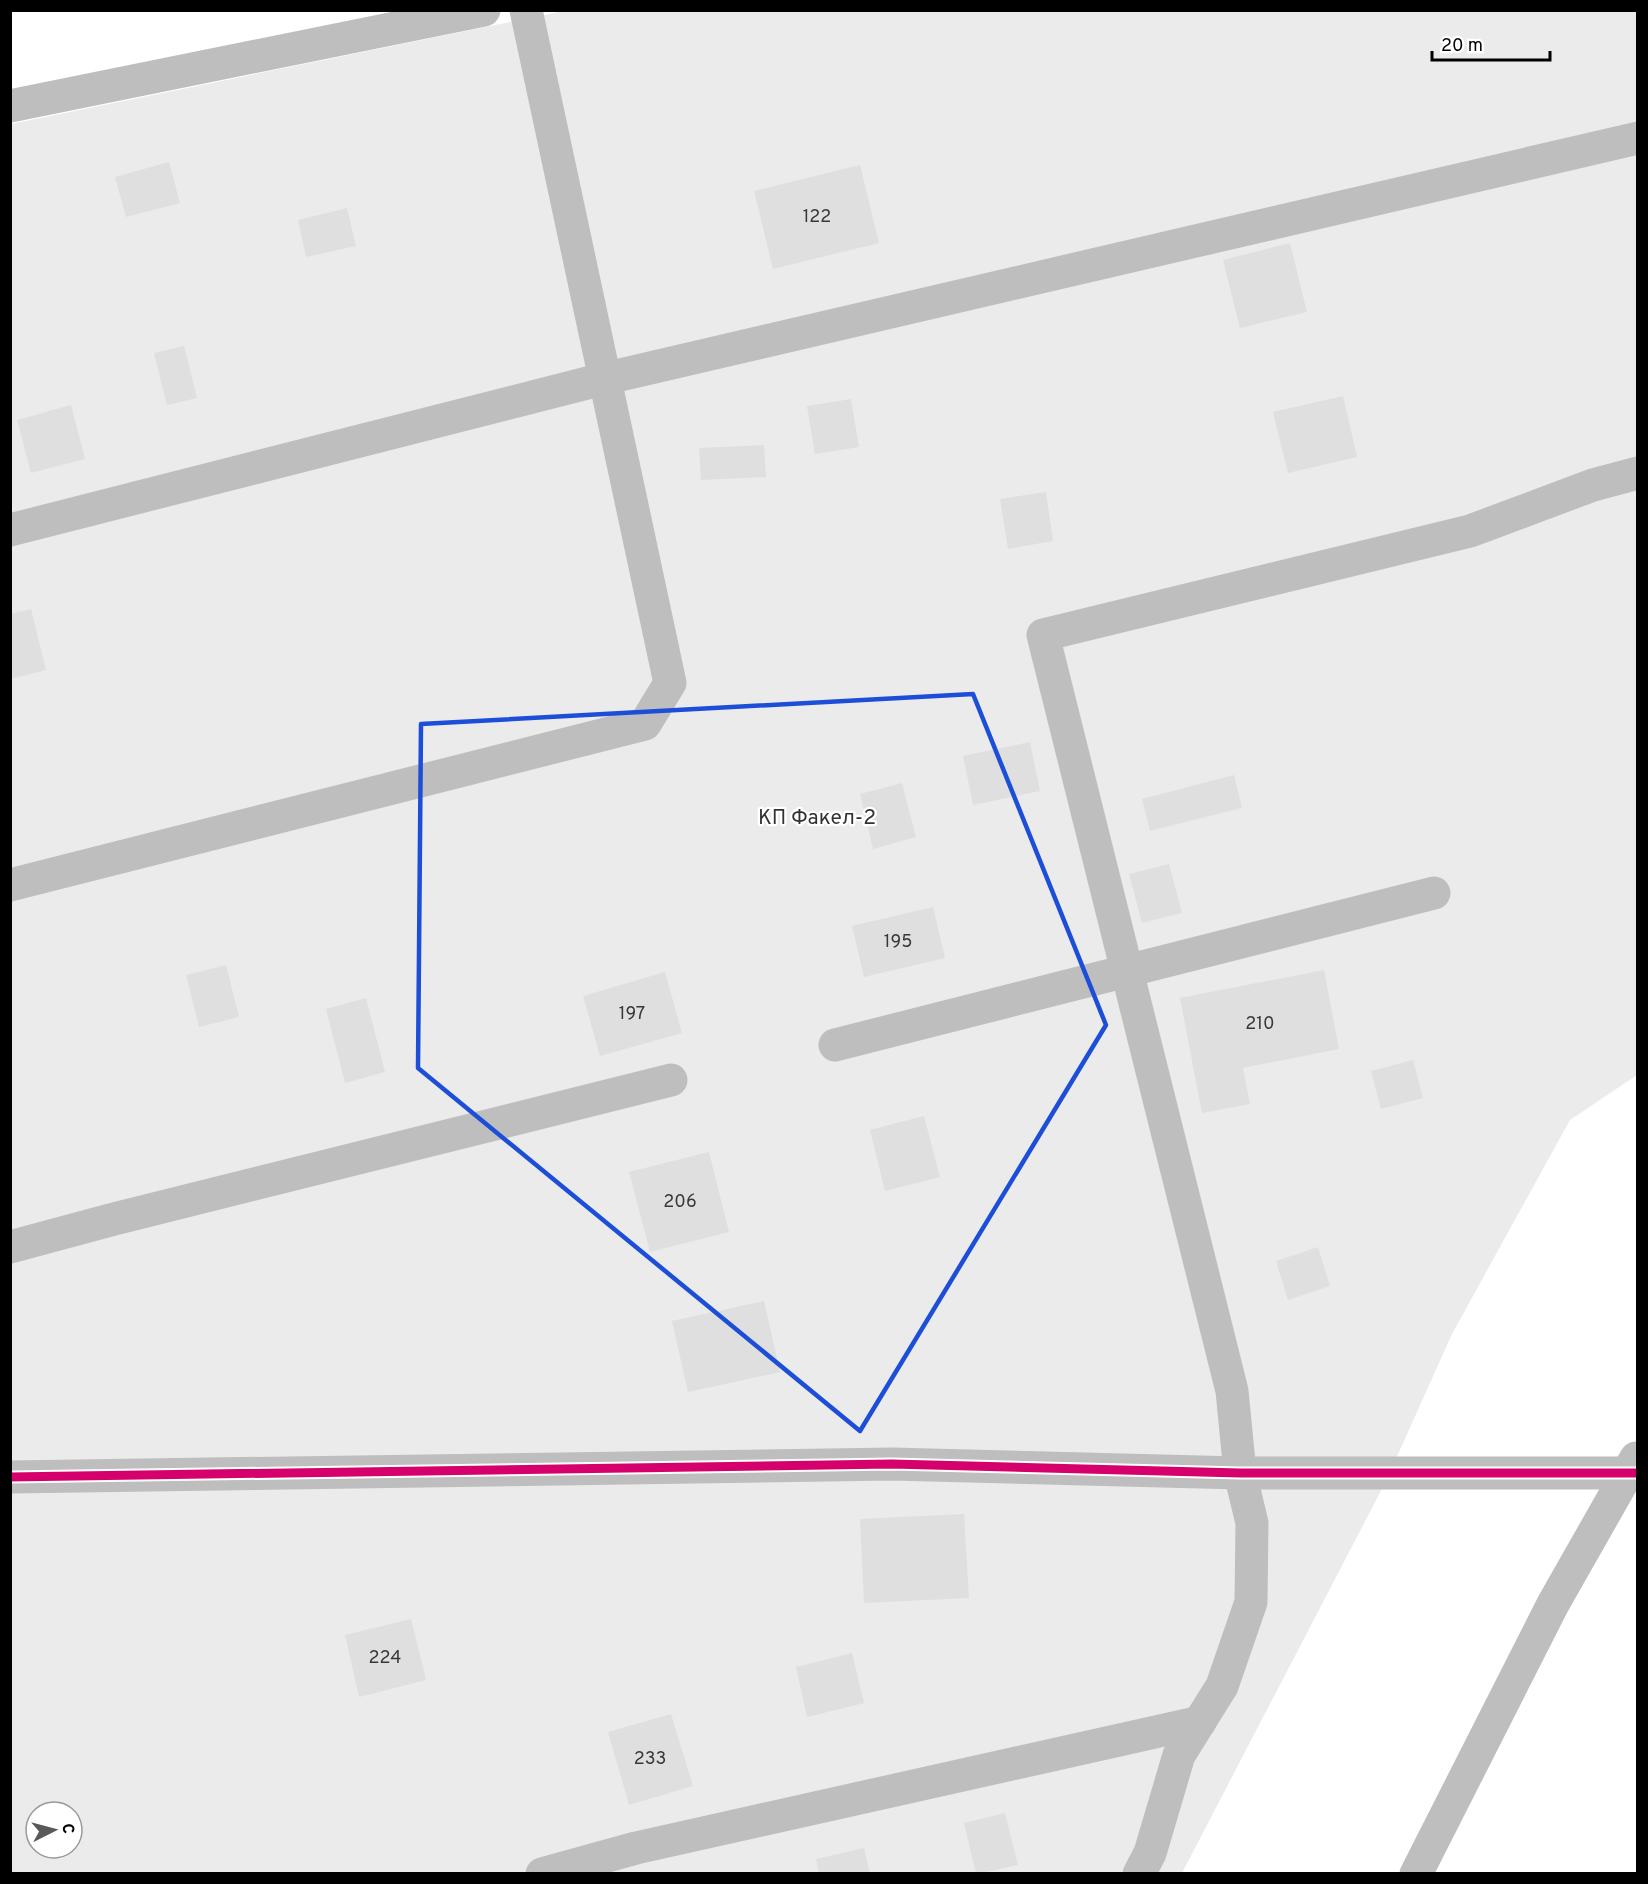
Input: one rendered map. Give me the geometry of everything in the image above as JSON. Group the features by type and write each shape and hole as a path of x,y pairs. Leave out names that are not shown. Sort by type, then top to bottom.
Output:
{"street":[{"path":"10,106 484,10"},
{"path":"10,885 645,724 670,683 603,379 526,10"},
{"path":"10,530 603,379 1638,138"},
{"path":"1139,1874 1150,1853 1179,1755 1222,1686 1251,1602 1252,1522 1240,1473 1232,1391 1043,635 1470,531 1593,485 1638,473"},
{"path":"835,1045 1434,893"},
{"path":"10,1247 671,1080"},
{"path":"10,1477 892,1464 1240,1473 1634,1467"},
{"path":"1416,1874 1553,1604 1634,1467"},
{"path":"542,1874 636,1848 1200,1722"}],"highlighted area":[{"path":"973,694 1106,1025 860,1431 418,1068 421,724"}],"green space":[{"name":"КП Факел-2","path":"564,11 1637,11 1637,1075 1570,1120 1452,1334 1386,1481 1182,1873 11,1874 11,124"}],"building":[{"path":"169,162 180,203 126,217 115,177"},
{"path":"860,165 879,243 773,269 754,191"},
{"path":"347,208 356,246 306,257 298,220"},
{"path":"1290,243 1307,312 1240,328 1223,260"},
{"path":"184,346 197,398 167,405 154,353"},
{"path":"1343,396 1357,457 1288,473 1273,412"},
{"path":"851,399 859,447 815,454 807,406"},
{"path":"71,405 85,459 31,473 17,420"},
{"path":"764,445 766,477 701,480 699,448"},
{"path":"1046,492 1053,541 1008,549 1000,499"},
{"path":"31,609 46,670 10,679 10,614"},
{"path":"1030,742 1040,791 973,805 963,756"},
{"path":"1234,775 1242,808 1150,831 1142,799"},
{"path":"902,783 916,837 873,849 860,794"},
{"path":"1169,864 1182,913 1142,923 1129,874"},
{"path":"933,907 945,958 864,977 852,926"},
{"path":"226,965 239,1017 199,1027 186,975"},
{"path":"1324,970 1339,1049 1243,1068 1250,1104 1202,1113 1180,998"},
{"path":"665,972 682,1033 600,1056 583,996"},
{"path":"366,998 385,1072 345,1083 326,1009"},
{"path":"1413,1060 1423,1098 1381,1109 1371,1071"},
{"path":"924,1116 940,1177 885,1191 870,1130"},
{"path":"709,1152 729,1232 650,1252 629,1172"},
{"path":"1318,1247 1330,1286 1288,1300 1276,1261"},
{"path":"764,1301 780,1372 688,1392 672,1321"},
{"path":"964,1514 969,1598 864,1603 860,1519"},
{"path":"411,1619 426,1680 359,1697 345,1635"},
{"path":"852,1653 864,1703 807,1717 796,1667"},
{"path":"671,1714 693,1786 629,1805 608,1732"},
{"path":"1005,1813 1018,1865 976,1874 964,1823"},
{"path":"864,1848 870,1874 819,1874 816,1859"}],"cycle path":[{"path":"10,1477 892,1464 1240,1473 1638,1473"}]}
